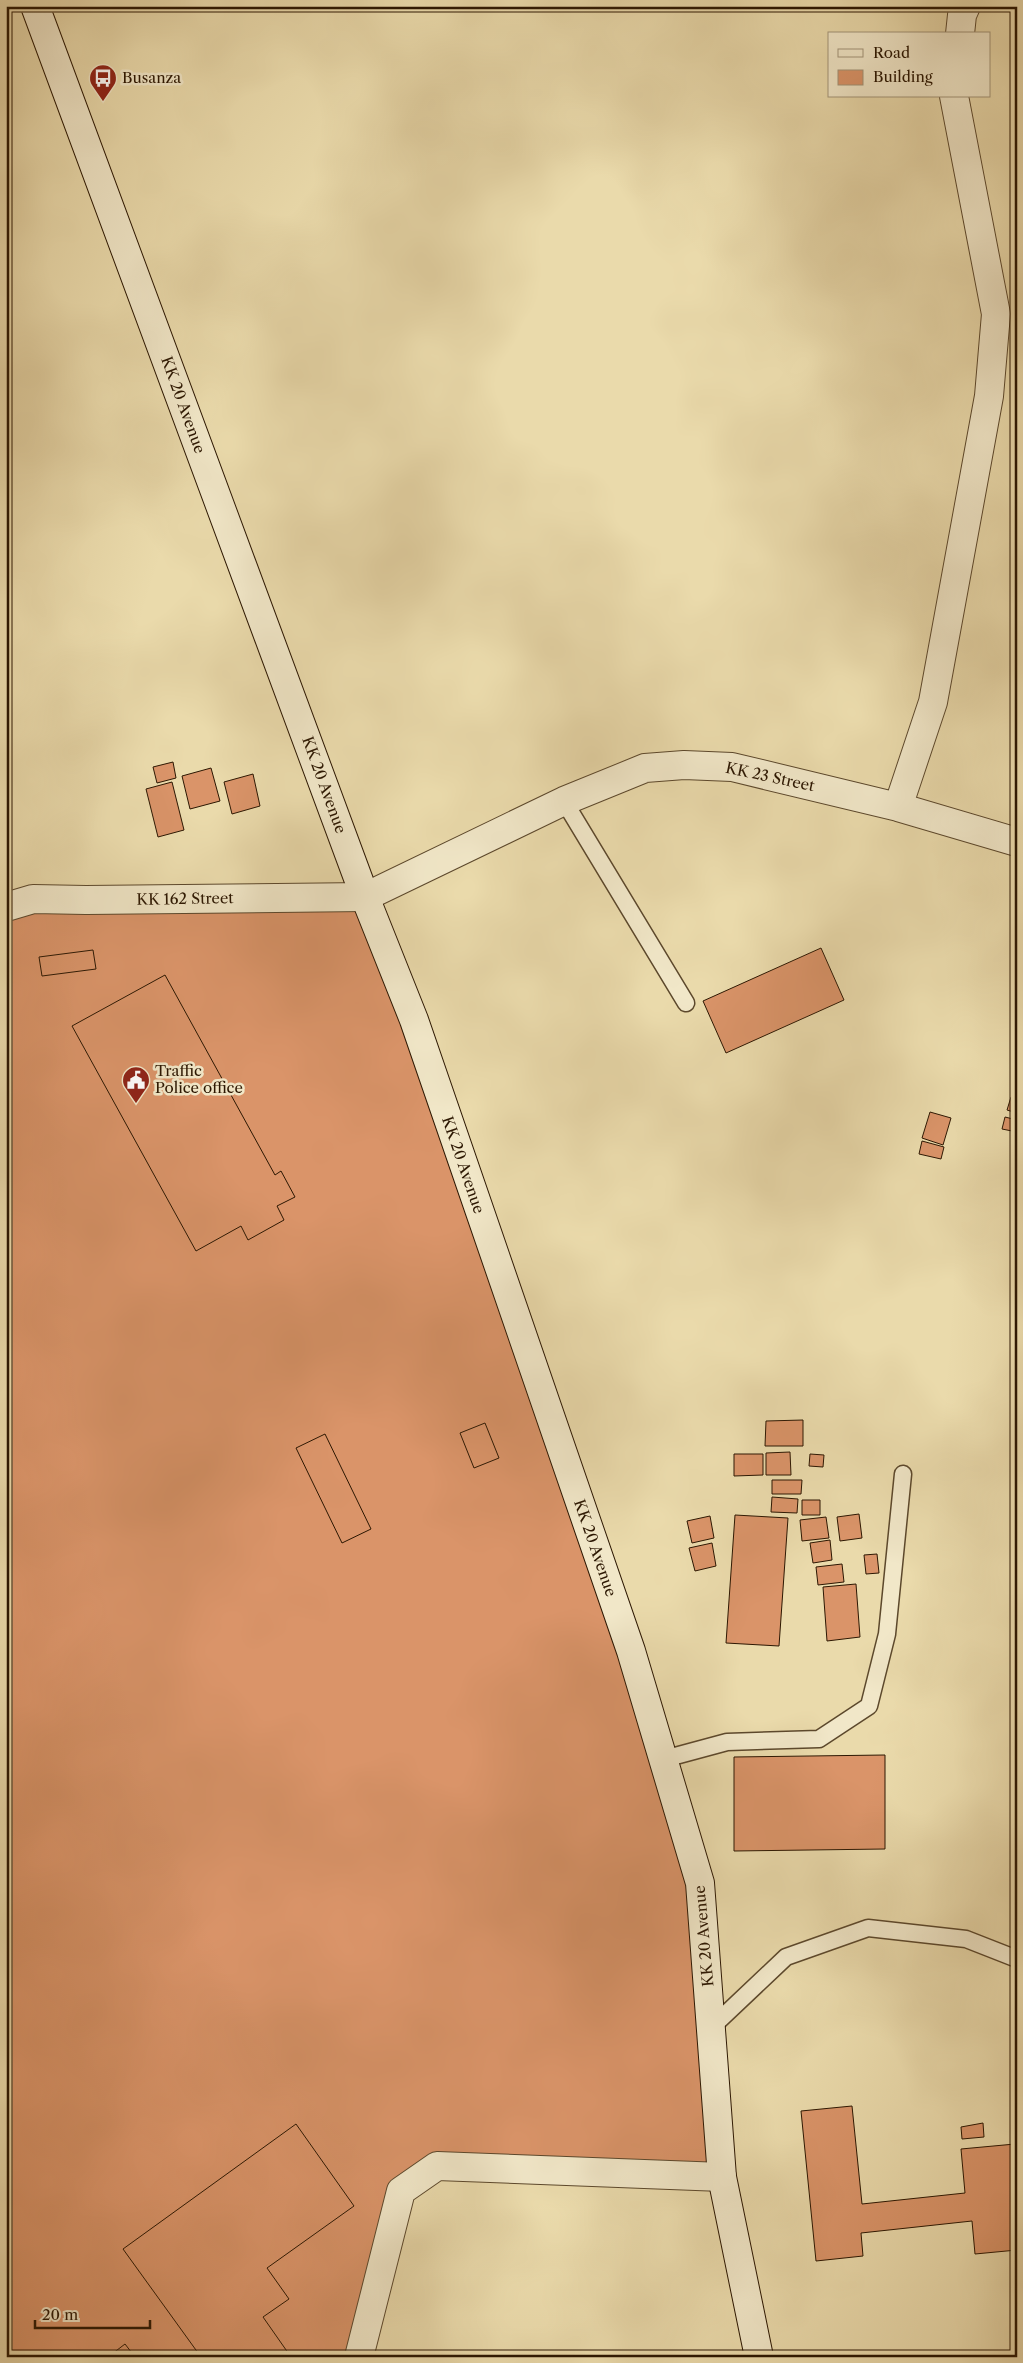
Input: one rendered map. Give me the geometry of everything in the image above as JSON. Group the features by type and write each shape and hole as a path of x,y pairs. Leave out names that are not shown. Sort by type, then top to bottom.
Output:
{"main road":[{"name":"KK 20 Avenue","path":"35,6 365,897 417,1030 631,1650 700,1883 722,2177 759,2357"},
{"path":"960,32 962,15 966,6"},
{"path":"898,807 933,702 989,396 996,314 954,98"},
{"name":"KK 23 Street","path":"365,897 564,801 645,768 684,765 732,767 898,807 1017,842"},
{"name":"KK 162 Street","path":"6,907 32,898 86,900 365,897"},
{"path":"359,2357 401,2191 437,2166 722,2177"}],"lane":[{"path":"564,801 686,1003"},
{"path":"664,1760 727,1742 819,1739 869,1706 887,1634 903,1474"},
{"path":"711,2028 786,1957 868,1928 966,1939 1017,1959"}],"building":[{"path":"173,762 176,778 157,783 153,767"},
{"path":"211,768 220,801 190,809 182,776"},
{"path":"253,774 260,806 232,814 224,782"},
{"path":"172,782 184,830 158,837 146,789"},
{"path":"365,897 700,1883 722,2177 437,2166 401,2191 359,2357 6,2357 6,913"},
{"path":"821,948 844,1000 726,1053 703,1001"},
{"path":"93,950 96,969 42,976 39,957"},
{"path":"165,975 275,1175 281,1171 295,1197 277,1206 284,1220 248,1240 241,1226 196,1251 72,1026"},
{"path":"1017,1032 1017,1048 1012,1047"},
{"path":"1011,1097 1017,1099 1017,1113 1007,1110"},
{"path":"930,1112 951,1118 943,1145 922,1138"},
{"path":"1005,1117 1017,1120 1017,1132 1002,1129"},
{"path":"922,1141 944,1147 941,1159 919,1154"},
{"path":"803,1420 803,1446 765,1446 766,1421"},
{"path":"485,1423 499,1458 474,1468 460,1433"},
{"path":"325,1434 371,1529 342,1543 296,1448"},
{"path":"790,1452 791,1475 766,1475 766,1453"},
{"path":"734,1454 763,1454 763,1475 734,1476"},
{"path":"810,1454 824,1455 823,1467 809,1466"},
{"path":"772,1480 802,1480 801,1494 772,1494"},
{"path":"772,1497 798,1499 797,1513 771,1512"},
{"path":"802,1500 820,1500 820,1515 802,1515"},
{"path":"859,1514 862,1538 840,1541 837,1517"},
{"path":"735,1515 788,1518 779,1646 726,1643"},
{"path":"710,1516 714,1538 692,1543 687,1521"},
{"path":"826,1517 829,1538 802,1541 800,1520"},
{"path":"830,1540 832,1560 813,1563 810,1543"},
{"path":"712,1543 716,1566 695,1571 689,1548"},
{"path":"877,1554 879,1573 866,1574 864,1555"},
{"path":"842,1564 844,1582 818,1585 816,1567"},
{"path":"856,1584 860,1637 827,1641 823,1587"},
{"path":"885,1755 885,1849 734,1851 734,1757"},
{"path":"852,2106 862,2204 965,2193 961,2149 1015,2144 1017,2250 975,2254 972,2221 861,2233 863,2256 816,2261 801,2111"},
{"path":"983,2123 984,2137 962,2139 961,2127"},
{"path":"296,2124 354,2206 267,2268 289,2299 263,2317 291,2357 201,2357 123,2249"},
{"path":"125,2344 135,2357 108,2357"}],"place":[{"name":"Busanza","path":"103,102"},
{"name":"Traffic Police office","path":"136,1104"}]}
